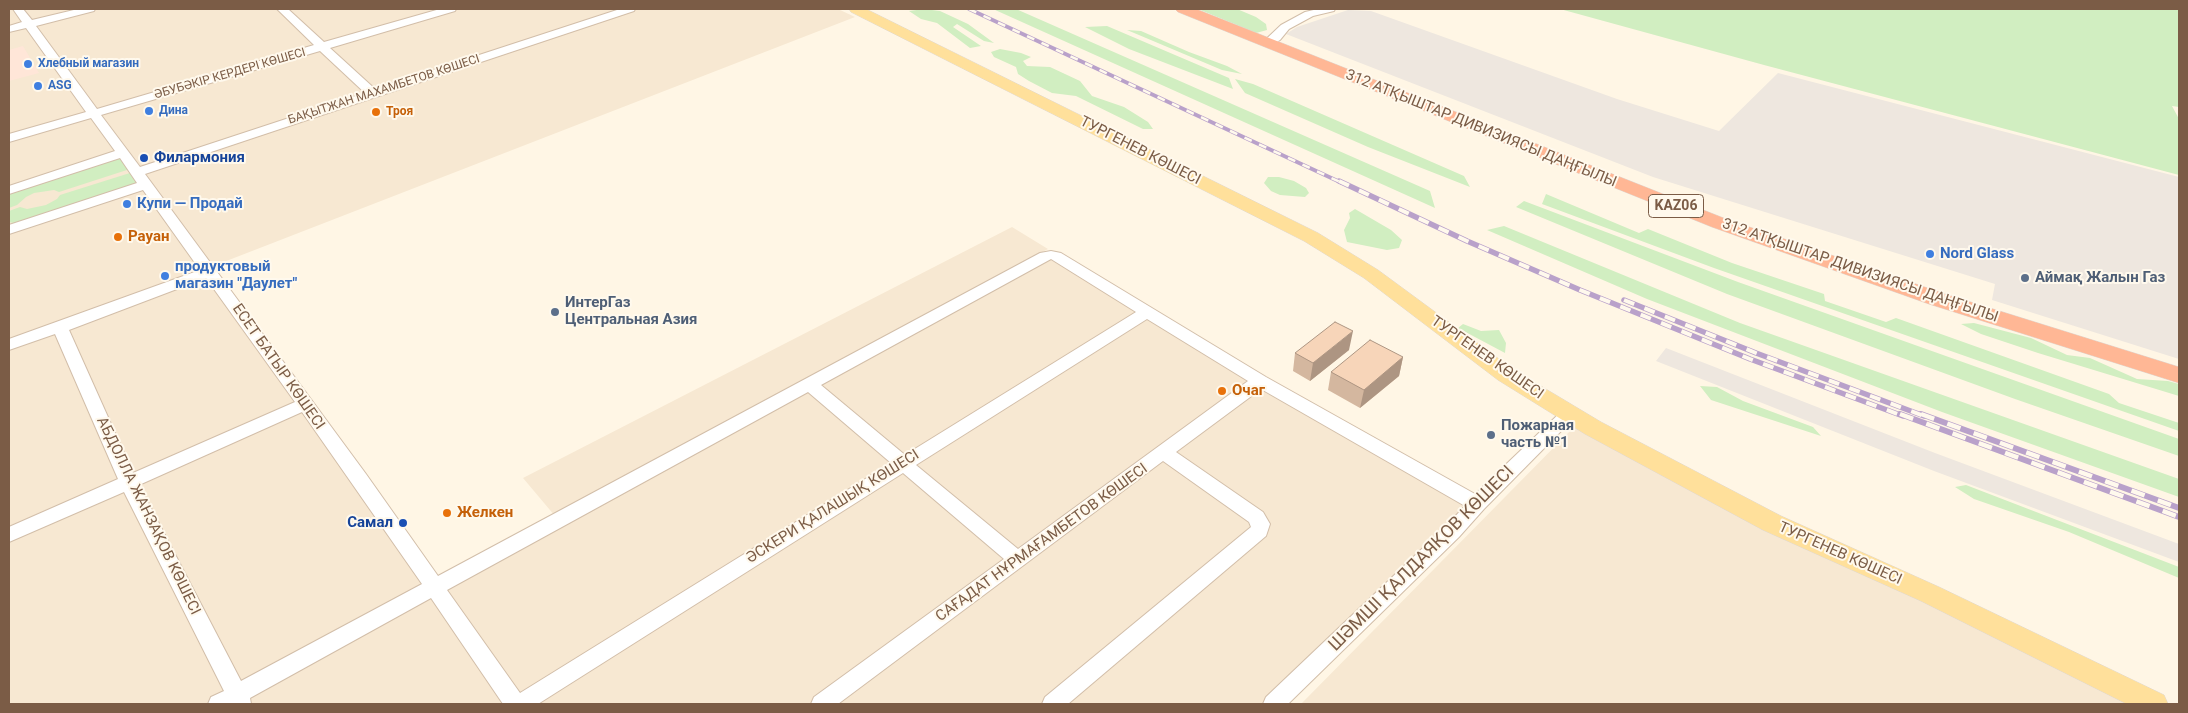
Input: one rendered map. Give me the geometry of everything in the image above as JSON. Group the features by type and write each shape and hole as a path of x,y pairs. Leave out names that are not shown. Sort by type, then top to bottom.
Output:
{"highway":[{"name":"312 АТҚЫШТАР ДИВИЗИЯСЫ ДАҢҒЫЛЫ","path":"1182,9 1620,185 1800,253 1937,299 2179,375"}],"main road":[{"name":"ТУРГЕНЕВ КӨШЕСІ","path":"856,9 1311,237 1371,274 1506,375 1570,413 1772,523 1930,594 2154,704"}],"street":[{"name":"ЕСЕТ БАТЫР КӨШЕСІ","path":"18,9 210,270 360,479 515,704"},
{"path":"9,30 90,9"},
{"path":"282,9 373,94"},
{"name":"ӘБУБӘКІР КЕРДЕРІ КӨШЕСІ","path":"9,138 451,9"},
{"name":"БАҚЫТЖАН МАХАМБЕТОВ КӨШЕСІ","path":"9,230 142,178 373,94 630,9"},
{"path":"1268,43 1276,38 1286,26 1309,14 1330,9"},
{"path":"9,190 123,153"},
{"path":"219,704 239,699 433,587 810,385 1045,256 1051,255 1056,256 1148,311 1260,381 1477,504"},
{"path":"9,345 210,270"},
{"name":"ӘСКЕРИ ҚАЛАШЫҚ КӨШЕСІ","path":"520,704 1148,311"},
{"name":"АБДОЛЛА ЖАНЗАҚОВ КӨШЕСІ","path":"63,325 61,330 128,482 239,699"},
{"name":"САҒАДАТ НҰРМАҒАМБЕТОВ КӨШЕСІ","path":"822,704 1260,381"},
{"path":"810,385 1018,560"},
{"path":"9,535 305,404"},
{"name":"ШӘМШІ ҚАЛДАЯҚОВ КӨШЕСІ","path":"1274,704 1452,532 1477,504 1570,413"},
{"path":"1053,704 1259,532 1261,524 1256,517 1164,453"}],"shaded area":[{"path":"9,9 838,9 855,17 216,265 9,342"},
{"path":"1348,10 1371,11 1617,99 1719,131 1778,73 2179,177 2179,359 1992,300 1995,284 1653,177 1286,34 1297,27"},
{"path":"23,46 39,73 9,81 9,50"},
{"path":"1012,227 1048,249 555,516 523,478"},
{"path":"1051,255 1476,504 1273,704 515,704 433,587"},
{"path":"210,271 431,587 238,692 131,482 219,442 9,535 9,345"},
{"path":"1666,348 1935,453 2179,544 2179,562 1934,471 1656,361"},
{"path":"1574,427 2131,704 1301,704"},
{"path":"127,484 234,694 217,704 9,704 9,536"},
{"path":"432,589 513,704 244,704 239,694"}],"green space":[{"path":"924,9 940,11 968,24 994,43 984,41 957,24 953,27 981,46 970,48 937,23 921,19 909,11"},
{"path":"993,9 1016,9 1430,191 1435,208"},
{"path":"1198,9 1237,9 1256,17 1266,24 1267,30 1256,33"},
{"path":"1560,9 2179,9 2179,107 2172,106 2179,119 2179,175 1764,65"},
{"path":"1107,26 1229,78 1233,89 1129,49 1085,27"},
{"path":"1127,30 1141,31 1242,74 1222,70"},
{"path":"1000,49 1031,57 1023,61 1027,66 1050,67 1080,81 1092,96 1124,107 1148,122 1153,129 1143,129 1076,96 1052,93 1029,81 1018,74 1016,67 994,57 991,52"},
{"path":"1235,79 1253,84 1464,176 1470,187 1368,147 1245,93"},
{"path":"120,156 130,169 59,192 54,190 34,193 17,205 9,208 9,191"},
{"path":"133,172 142,183 18,224 9,222 9,211 20,207 27,209 46,205 57,199 60,195"},
{"path":"1268,177 1279,177 1294,181 1306,188 1309,193 1305,197 1280,195 1271,191 1264,183"},
{"path":"1546,194 1639,233 1648,229 1732,263 1824,294 1825,301 1886,322 1896,318 2109,394 2119,403 2179,423 2179,431 1714,268 1542,204"},
{"path":"1524,201 1738,282 2179,439 2179,456 2015,399 1727,294 1516,207"},
{"path":"1355,209 1391,230 1402,240 1399,248 1387,250 1347,242 1344,230 1350,218 1349,213"},
{"path":"1504,226 1740,323 2179,479 2179,497 1942,412 1647,299 1487,230"},
{"path":"1974,323 2031,338 2067,355 2090,358 2137,379 2168,381 2179,384 2179,396 2038,353 1981,334 1961,324"},
{"path":"1463,324 1481,331 1499,330 1506,343 1505,353 1458,328"},
{"path":"1700,386 1717,387 1743,401 1813,427 1821,436 1711,400"},
{"path":"1966,485 2179,567 2179,578 2069,532 1974,499 1955,487"}],"building":[{"path":"1335,322 1353,331 1313,363 1295,353"},
{"path":"1370,340 1403,357 1364,390 1331,372"}],"railway":[{"path":"969,9 1342,183"},
{"path":"1339,181 1467,241 1580,290 1750,359 1903,416"},
{"path":"1624,300 1756,353 1924,416"},
{"path":"1900,414 2179,517"},
{"path":"1921,414 2179,508"}],"place":[{"name":"Хлебный магазин","path":"28,64"},
{"name":"ASG","path":"38,86"},
{"name":"Дина","path":"149,111"},
{"name":"Троя","path":"376,112"},
{"name":"Филармония","path":"144,158"},
{"name":"Купи — Продай","path":"127,204"},
{"name":"Рауан","path":"118,237"},
{"name":"Nord Glass","path":"1930,254"},
{"name":"продуктовый магазин \"Даулет\"","path":"165,276"},
{"name":"Аймақ Жалын Газ","path":"2025,278"},
{"name":"ИнтерГаз Центральная Азия","path":"555,312"},
{"name":"Очаг","path":"1222,391"},
{"name":"Пожарная часть №1","path":"1491,435"},
{"name":"Желкен","path":"447,513"},
{"name":"Самал","path":"403,523"}]}
